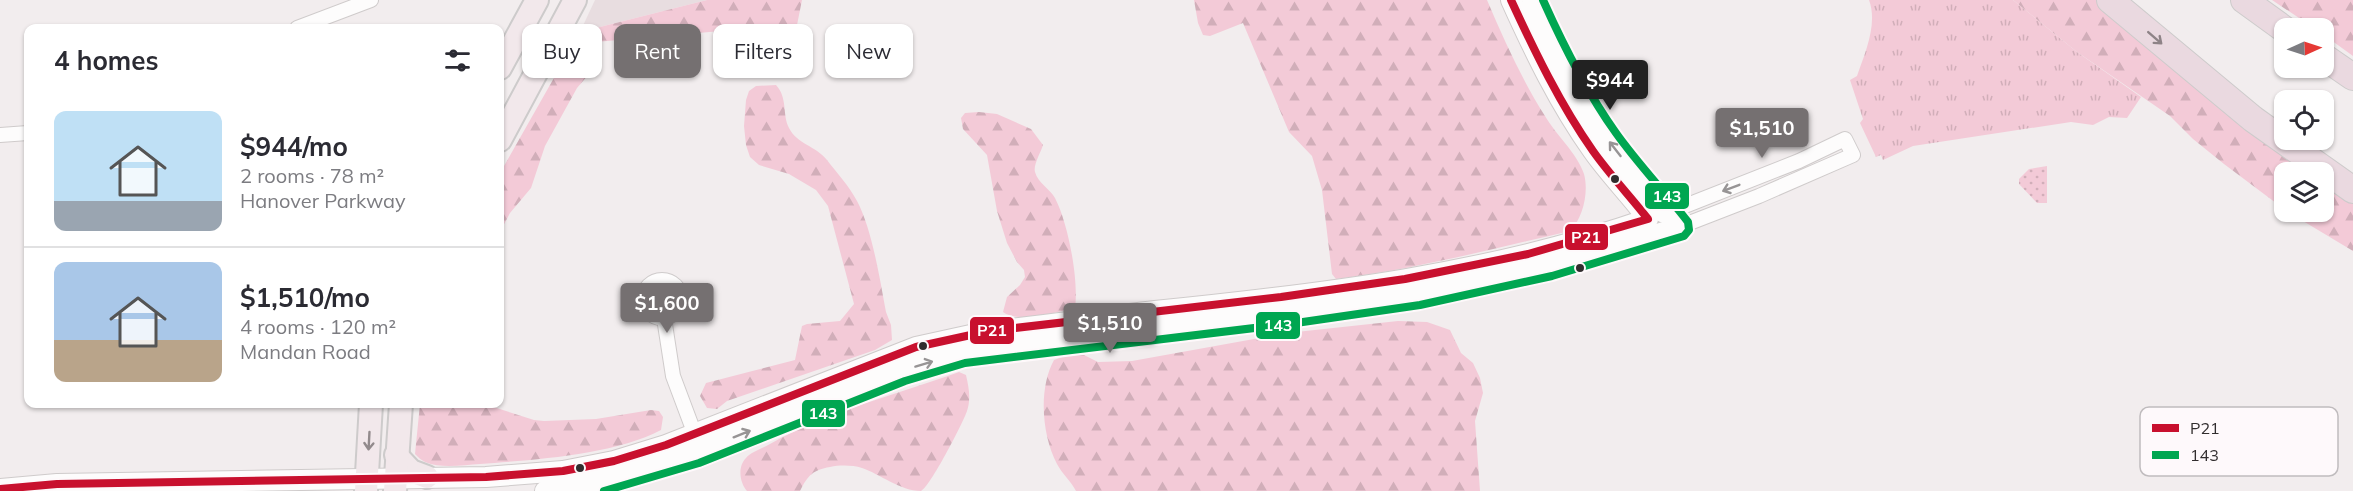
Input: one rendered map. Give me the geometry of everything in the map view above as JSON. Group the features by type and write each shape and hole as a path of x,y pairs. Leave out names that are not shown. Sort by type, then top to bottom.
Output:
{"highway":[{"path":"2110,0 2253,119 2353,190"},
{"path":"2244,0 2274,22"},
{"path":"2334,64 2353,77"}],"main road":[{"path":"504,61 537,0"},
{"path":"504,133 575,0"},
{"path":"366,484 371,408"},
{"path":"396,484 401,408"},
{"path":"396,455 411,471 427,477"}],"street":[{"path":"308,24 371,0"},
{"path":"1511,0 1551,86 1606,169 1663,223"},
{"path":"1532,0 1552,46 1584,105 1663,223"},
{"path":"0,135 24,133"},
{"path":"546,491 618,478 916,347 958,336 1406,280 1663,223 1759,196 1853,155 1845,139 1663,223"},
{"path":"664,318 673,376 697,442"},
{"path":"0,489 57,484 396,484 427,477 486,477 563,471 697,442"}],"shaded area":[{"path":"595,0 707,0 602,26 602,24 584,24"}],"green space":[{"path":"707,0 802,0 797,24 713,24 713,32 701,33 701,24 614,24 614,40 602,41 602,26"},
{"path":"1194,0 1487,0 1529,88 1550,123 1581,166 1586,189 1575,226 1570,231 1425,264 1336,279 1332,274 1322,190 1312,156 1289,132 1243,23 1210,36 1203,35 1198,23"},
{"path":"1869,0 2013,0 2077,52 2141,97 2127,118 2109,117 2093,125 2071,122 1913,146 1883,160 1881,155 1876,157 1860,123 1863,119 1850,80 1857,76 1867,48 1872,19"},
{"path":"2013,0 2108,0 2274,129 2274,150 2301,150 2317,162 2274,162 2274,202 2193,139 2170,116 2077,52"},
{"path":"2272,0 2353,0 2353,56 2334,42 2334,18 2299,18"},
{"path":"554,78 586,78 577,88 545,146 531,188 510,213 504,224 504,166"},
{"path":"776,85 784,101 787,123 792,133 823,155 857,201 875,255 886,312 891,325 892,340 875,350 727,401 717,409 707,408 700,396 706,383 795,360 802,326 840,321 854,304 828,206 816,190 789,174 759,165 750,157 744,126 749,91 756,86"},
{"path":"965,113 997,114 1031,129 1043,145 1036,162 1035,172 1055,198 1064,222 1074,267 1075,308 1028,317 1018,317 1003,312 1007,297 1025,277 1024,270 1007,243 997,211 987,155 963,129 961,118"},
{"path":"2047,166 2047,203 2037,203 2019,184 2019,179 2029,169"},
{"path":"2334,175 2353,190 2353,251 2305,222 2334,222"},
{"path":"1398,321 1427,322 1450,330 1461,353 1473,363 1480,378 1483,393 1475,421 1480,491 1076,491 1059,468 1052,453 1045,426 1044,398 1054,360 1065,356 1084,355 1098,362 1132,361 1287,333"},
{"path":"959,372 966,375 969,389 967,411 953,441 921,491 905,488 854,466 819,470 809,477 800,491 747,491 745,488 740,475 741,466 754,452 815,422"},
{"path":"420,408 496,408 544,421 596,419 651,410 659,411 663,417 661,430 620,445 573,455 445,466 425,462 415,454"}],"transit line":[{"name":"P21","path":"0,489 57,484 486,477 563,471 614,461 666,445 916,347 989,331 1281,297 1405,279 1528,254 1648,219 1606,169 1581,133 1549,77 1511,0"},
{"name":"143","path":"604,491 699,463 905,381 965,363 1296,323 1420,305 1552,276 1684,236 1689,230 1688,222 1633,156 1605,117 1576,68 1543,0"}]}
